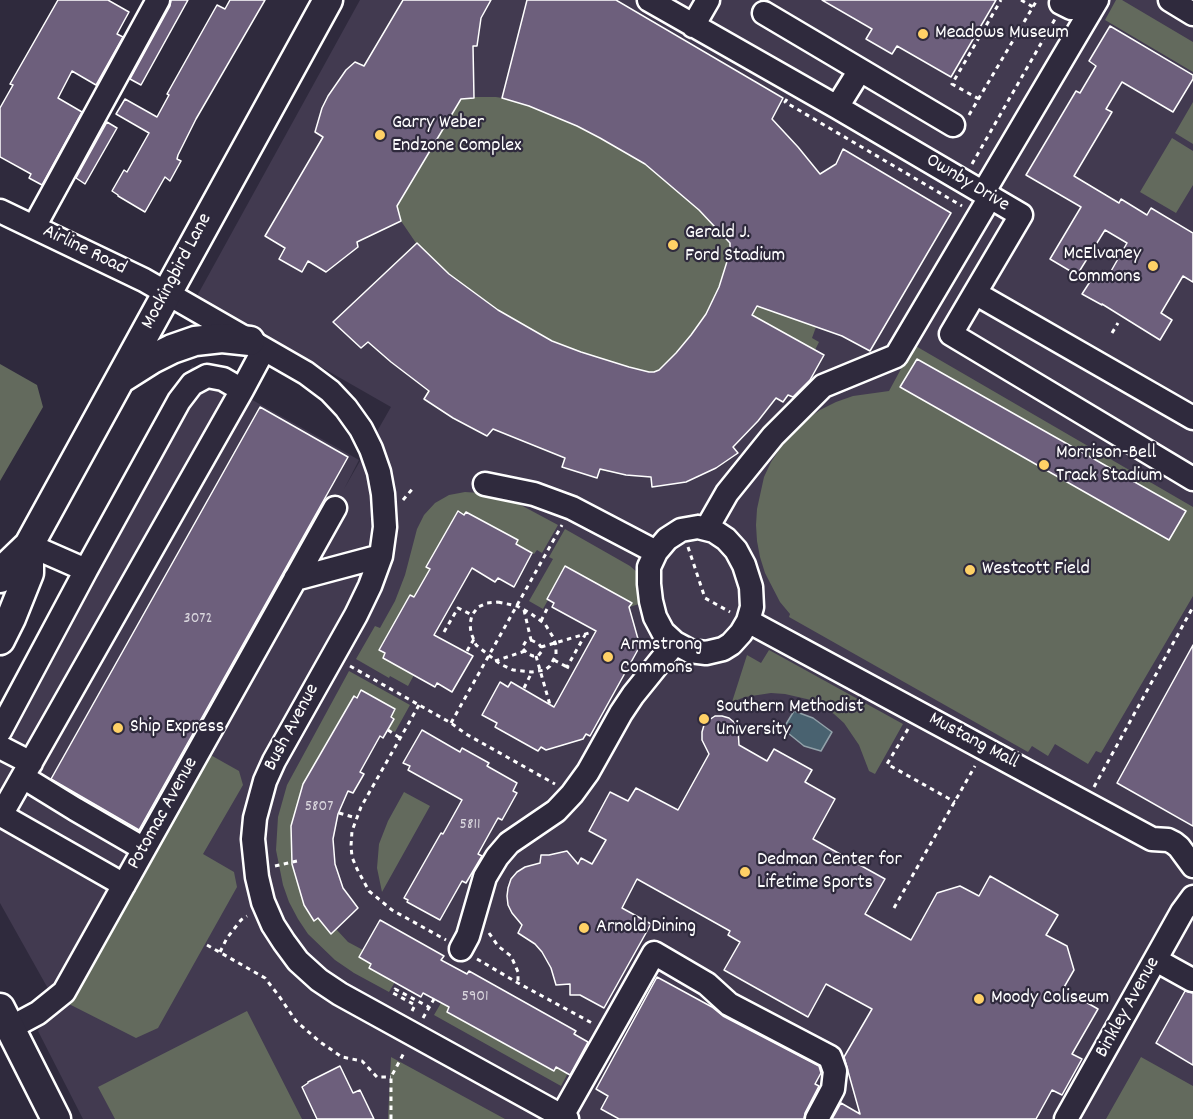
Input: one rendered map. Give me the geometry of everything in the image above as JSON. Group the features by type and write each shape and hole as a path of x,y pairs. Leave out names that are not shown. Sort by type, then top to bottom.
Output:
{"main road":[{"name":"Mockingbird Lane","path":"0,578 5,568 29,545 328,0"},
{"path":"120,379 152,359 195,341 222,338 257,345"},
{"name":"Mockingbird Lane","path":"0,640 29,573 29,545"},
{"path":"5,1018 56,1119"}],"street":[{"path":"34,227 158,0"},
{"name":"Ownby Drive","path":"649,0 1022,215 975,292"},
{"path":"693,26 708,0"},
{"path":"1170,0 1193,14"},
{"path":"707,528 727,493 772,436 822,386 896,356 987,195 1079,4"},
{"path":"764,13 860,70 960,122"},
{"path":"837,107 860,70"},
{"name":"Airline Road","path":"0,211 144,280 166,294"},
{"path":"1193,418 975,292 951,334 1193,479"},
{"name":"Bush Avenue","path":"166,294 306,373 330,391 361,429 379,472 383,494 385,527 381,556 370,586 279,751 265,781 255,818 253,838 257,878 263,903 273,925 298,961 319,980 349,999 565,1118"},
{"path":"124,885 1,815 242,390 257,345"},
{"path":"0,731 179,401 192,384 207,376 223,379 242,390"},
{"path":"485,484 534,494 572,508 656,552"},
{"name":"Potomac Avenue","path":"5,1018 38,1013 63,992 124,885 124,832 295,579 335,508"},
{"path":"698,527 714,531 736,550 751,587 752,607 748,621 731,644 723,649 706,653 690,651 675,644 663,632 655,617 649,584 650,567 656,552 667,539 681,530 698,527"},
{"path":"29,545 86,570"},
{"path":"295,579 381,556"},
{"name":"Mustang Mall","path":"748,621 1152,838 1174,843 1193,866"},
{"path":"461,949 468,936 485,877 497,857 510,843 556,811 572,794 588,772 627,704 675,644"},
{"path":"0,747 75,809 124,832"},
{"path":"75,809 124,832"},
{"name":"Binkley Avenue","path":"1066,1119 1182,912 1193,897"},
{"path":"565,1118 616,1036 654,953 707,984 729,1004 830,1057 835,1071 833,1089 817,1119"},
{"path":"1153,964 1189,985"}],"path":[{"path":"979,99 952,84 1001,0"},
{"path":"1021,0 1033,7"},
{"path":"960,122 979,99 1037,0"},
{"path":"969,168 1079,4"},
{"path":"1112,333 1118,324"},
{"path":"450,723 572,508"},
{"path":"687,545 705,598 748,621"},
{"path":"487,603 505,603 524,610 545,624 556,643 554,660 550,666 540,672 513,670 495,661 476,645 471,633 472,615 478,607 487,603"},
{"path":"1085,803 1193,607"},
{"path":"444,632 458,608 472,615"},
{"path":"541,621 547,609"},
{"path":"524,610 531,640"},
{"path":"541,647 587,634 568,668 554,660"},
{"path":"467,651 474,639"},
{"path":"536,656 525,651 522,648 523,644 531,640 541,647"},
{"path":"536,656 542,651 541,647"},
{"path":"495,661 525,651"},
{"path":"536,656 550,705"},
{"path":"344,662 572,794"},
{"path":"524,688 532,672"},
{"path":"419,705 361,807 352,831 352,857 369,891 392,910 518,983 616,1036"},
{"path":"917,712 888,764 955,802"},
{"path":"387,730 400,738"},
{"path":"894,908 985,749"},
{"path":"339,813 356,818"},
{"path":"274,866 297,861"},
{"path":"475,911 498,946 511,956 518,972 518,983"},
{"path":"220,952 227,938 241,920 251,913"},
{"path":"207,945 265,978 296,1021 320,1042 342,1057 362,1061 377,1077 391,1077"},
{"path":"411,1012 415,1005 393,993 395,988 429,1008"},
{"path":"423,1019 434,999"},
{"path":"391,1119 391,1077 405,1051"}],"shaded area":[{"name":"Southern Methodist University","path":"360,0 1193,0 1193,1119 83,1119 38,1031 55,1001 0,903 0,712 192,366 359,460 344,489 391,407 197,296"}],"green space":[{"name":"Gerald J. Ford Stadium","path":"403,0 491,0 487,7 483,6 477,46 473,47 474,97 502,98 527,0 616,0 783,98 772,119 820,174 836,164 843,149 951,213 870,351 842,336 816,327 812,338 819,342 814,352 824,355 798,401 790,393 783,402 776,398 733,447 738,453 716,468 686,482 652,487 651,477 600,470 597,478 562,467 564,458 493,429 487,436 453,418 424,399 428,390 368,342 361,348 333,322 416,243 401,221 358,242 358,247 326,272 309,262 302,272 279,259 284,248 265,236 323,137 315,132 328,96 346,70 355,62 364,65"},
{"path":"1116,0 1122,0 1193,42 1193,72 1105,20"},
{"path":"1193,102 1193,144 1175,133"},
{"path":"1172,138 1193,151 1193,185 1176,213 1140,192"},
{"path":"914,345 1193,507 1193,596 1101,753 1096,751 1088,764 1055,744 1048,756 1032,746 1028,752 789,617 790,614 780,602 765,573 757,541 756,525 764,477 771,462 781,447 806,420 820,410 853,396 889,391"},
{"path":"0,364 37,385 43,407 0,481"},
{"path":"465,492 480,493 517,503 558,525 542,553 537,550 534,554 516,544 517,540 467,512 464,515 458,512 426,567 430,569 414,597 410,595 392,636 388,634 379,649 385,653 383,658 414,675 408,686 356,659 375,626 380,628 395,601 405,575 417,529 424,515 435,503 449,495"},
{"path":"565,529 630,566 638,573 643,603 629,607 631,603 565,566 543,609 529,601 553,559 549,557"},
{"path":"769,650 903,724 875,774 869,771 859,745 844,723 811,700 771,693 745,697 732,702 747,655 761,663"},
{"path":"349,671 410,705 395,732 388,729 394,719 391,717 395,709 361,690 330,738 306,908 313,920 318,918 331,934 336,929 348,942 363,950 359,957 371,964 369,968 395,982 389,992 335,960 308,934 289,902 276,850 278,817 287,785"},
{"path":"207,753 239,771 243,785 203,854 234,872 237,887 158,1028 136,1038 67,1003"},
{"path":"404,792 430,806 382,892 377,868 379,844 388,821"},
{"path":"441,1003 449,1007 447,1012 553,1071 556,1067 568,1073 561,1086 434,1015"},
{"path":"247,1011 302,1119 115,1119 98,1087"},
{"path":"391,1057 505,1119 388,1119"},
{"path":"1141,1057 1193,1086 1193,1119 1106,1119"}],"water":[{"path":"794,711 813,718 832,732 821,751 804,746 783,729"}],"building":[{"path":"58,0 108,0 129,12 117,34 123,37 96,85 72,71 58,98 82,112 42,185 29,178 31,174 0,157 0,108 13,85 10,84"},
{"path":"171,0 188,0 141,85 130,79 170,6"},
{"path":"230,0 265,0 196,119 178,155 177,159 181,161 170,181 165,177 145,212 112,191 124,170 127,172 149,133 116,114 125,99 157,117 169,95 167,94 217,5 225,9"},
{"name":"Garry Weber Endzone Complex","path":"403,0 491,0 481,18 477,46 473,46 474,98 461,99 397,206 401,221 357,242 358,247 326,272 308,261 302,272 279,259 285,248 265,236 323,137 315,132 328,96 346,70 355,62 364,66"},
{"path":"527,0 616,0 783,98 772,119 820,174 836,164 843,149 951,213 870,351 842,336 757,306 752,315 824,355 810,380 793,397 788,395 783,402 776,398 733,447 738,453 716,468 686,482 652,487 651,477 626,475 600,469 597,478 562,467 565,458 493,429 487,436 424,399 429,391 368,342 361,348 333,322 417,243 449,274 498,310 552,341 649,372 659,370 676,353 706,314 719,287 730,252 730,243 699,210 645,164 600,138 529,106 502,98"},
{"name":"Meadows Museum","path":"822,0 996,0 951,77 897,46 892,54 866,39 872,29"},
{"path":"1110,26 1193,75 1193,79 1173,112 1122,82 1106,109 1112,112 1074,176 1119,203 1121,199 1147,215 1151,208 1193,233 1193,282 1183,276 1161,313 1172,320 1160,340 1082,294 1095,274 1106,280 1127,243 1105,230 1077,275 1050,259 1081,207 1026,175 1076,91 1080,93 1096,66 1089,61"},
{"path":"107,122 117,128 85,184 76,178"},
{"path":"917,359 1186,511 1169,540 900,387"},
{"path":"260,407 348,457 139,830 51,779"},
{"path":"458,511 464,515 466,512 518,540 516,544 532,553 514,587 498,578 495,582 472,568 434,635 473,656 452,692 437,683 435,687 383,658 385,653 379,650 410,595 414,597 430,569 426,567"},
{"name":"Armstrong Commons","path":"565,566 632,603 629,607 640,646 590,736 586,734 583,739 546,750 541,747 538,751 495,727 497,723 482,715 500,682 508,687 511,682 554,707 596,631 552,607 554,603 547,599"},
{"path":"1193,645 1193,826 1117,783"},
{"path":"361,690 395,709 391,717 394,719 383,738 380,736 360,772 364,774 353,793 348,791 338,814 333,839 335,864 343,888 358,908 331,934 318,918 314,921 304,905 292,864 291,826 303,784 354,696 357,698"},
{"path":"715,716 729,718 735,723 738,729 739,745 767,761 774,749 812,770 805,782 835,799 813,839 885,879 865,914 911,940 937,893 960,886 979,896 990,876 1058,915 1046,935 1067,946 1074,970 1063,989 1098,1009 1072,1054 1082,1059 1062,1095 1052,1090 1036,1119 832,1119 841,1103 860,1114 844,1057 872,1009 826,984 808,1017 724,970 740,942 728,935 730,931 637,879 622,908 651,924 604,1008 580,995 570,995 570,984 556,985 551,968 542,952 535,944 518,933 522,925 508,905 507,896 511,879 525,867 540,863 541,855 567,851 578,864 581,858 592,864 606,840 589,831 610,792 628,801 636,788 678,810 709,754 702,740 702,732 704,725"},
{"path":"422,730 460,752 462,748 489,763 487,766 517,783 513,791 517,793 502,820 498,818 478,854 482,856 466,883 462,881 440,920 407,902 408,900 404,898 462,800 408,770 410,766 403,763"},
{"path":"380,920 444,956 441,960 467,974 469,971 576,1031 574,1034 588,1042 570,1075 556,1067 554,1071 447,1012 449,1007 423,993 421,997 369,968 371,964 359,957"},
{"path":"657,977 712,1007 723,1016 819,1066 821,1073 815,1084 819,1086 804,1119 619,1119 601,1109 608,1096 596,1089"},
{"path":"1185,991 1193,993 1193,1065 1156,1043"},
{"path":"340,1066 353,1093 360,1090 374,1119 317,1119 302,1087"}],"place":[{"name":"Meadows Museum","path":"923,34"},
{"name":"Garry Weber Endzone Complex","path":"380,135"},
{"name":"Gerald J. Ford Stadium","path":"673,245"},
{"name":"McElvaney Commons","path":"1153,266"},
{"name":"Morrison-Bell Track Stadium","path":"1044,465"},
{"name":"Westcott Field","path":"970,570"},
{"name":"Armstrong Commons","path":"608,657"},
{"name":"Southern Methodist University","path":"704,719"},
{"name":"Ship Express","path":"118,728"},
{"name":"Dedman Center for Lifetime Sports","path":"745,872"},
{"name":"Arnold Dining","path":"584,928"},
{"name":"Moody Coliseum","path":"979,999"}]}
